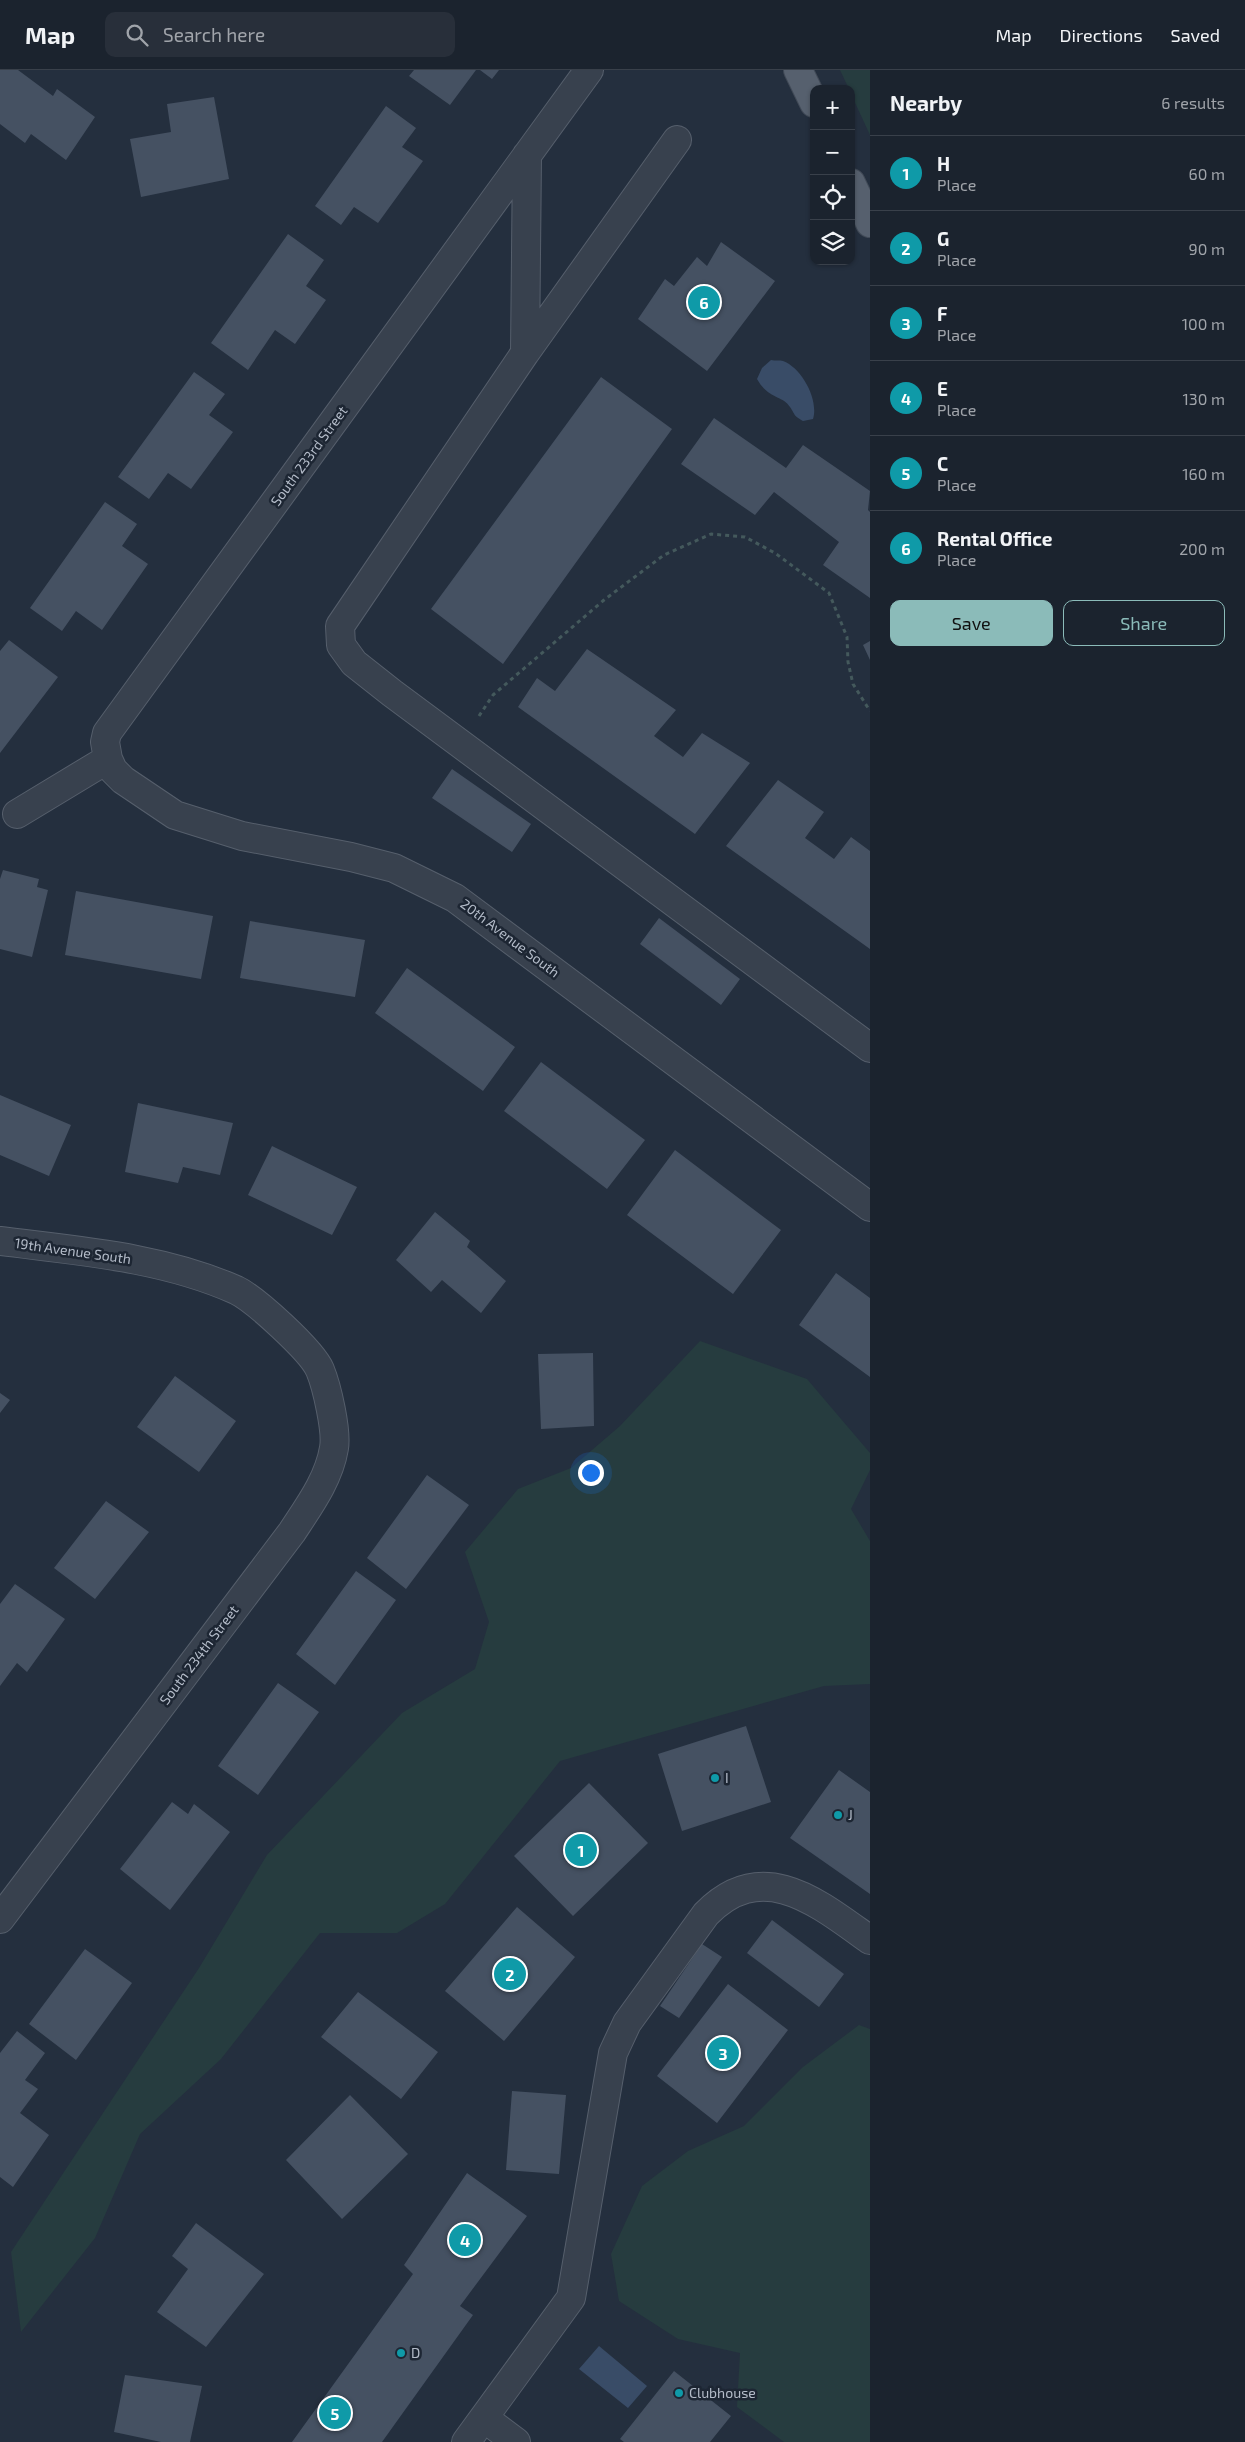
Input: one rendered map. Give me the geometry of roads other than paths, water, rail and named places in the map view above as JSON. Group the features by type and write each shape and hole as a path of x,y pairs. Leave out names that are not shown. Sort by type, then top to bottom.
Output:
{"main road":[{"path":"798,70 810,96"},
{"path":"855,191 870,223"}],"street":[{"name":"South 233rd Street","path":"108,759 105,742 108,733 589,70"},
{"path":"677,140 525,353 340,626 341,645 354,663 870,1048"},
{"path":"525,353 526,155"},
{"path":"17,814 108,759"},
{"name":"20th Avenue South","path":"108,759 113,770 124,780 175,815 242,836 351,857 394,868 455,898 870,1207"},
{"name":"19th Avenue South","path":"0,1242 121,1256 180,1271 237,1291 281,1324 320,1369"},
{"name":"South 234th Street","path":"0,1919 292,1532 320,1489 335,1447 330,1404 320,1369"},
{"path":"466,2442 571,2298 611,2064 617,2042 627,2024 706,1914 716,1904 735,1891 760,1886 778,1888 814,1903 870,1940"},
{"path":"484,2418 516,2442"}],"water":[{"path":"771,360 783,361 797,370 802,377 814,403 813,419 803,421 800,419 787,403 766,391 757,379 762,368"},
{"path":"599,2346 647,2386 628,2408 579,2369"}],"place":[{"name":"Rental Office","path":"704,302"},
{"name":"I","path":"715,1778"},
{"name":"J","path":"838,1815"},
{"name":"H","path":"581,1850"},
{"name":"G","path":"510,1974"},
{"name":"F","path":"723,2053"},
{"name":"E","path":"465,2240"},
{"name":"D","path":"401,2353"},
{"name":"Clubhouse","path":"679,2393"},
{"name":"C","path":"335,2413"}]}
